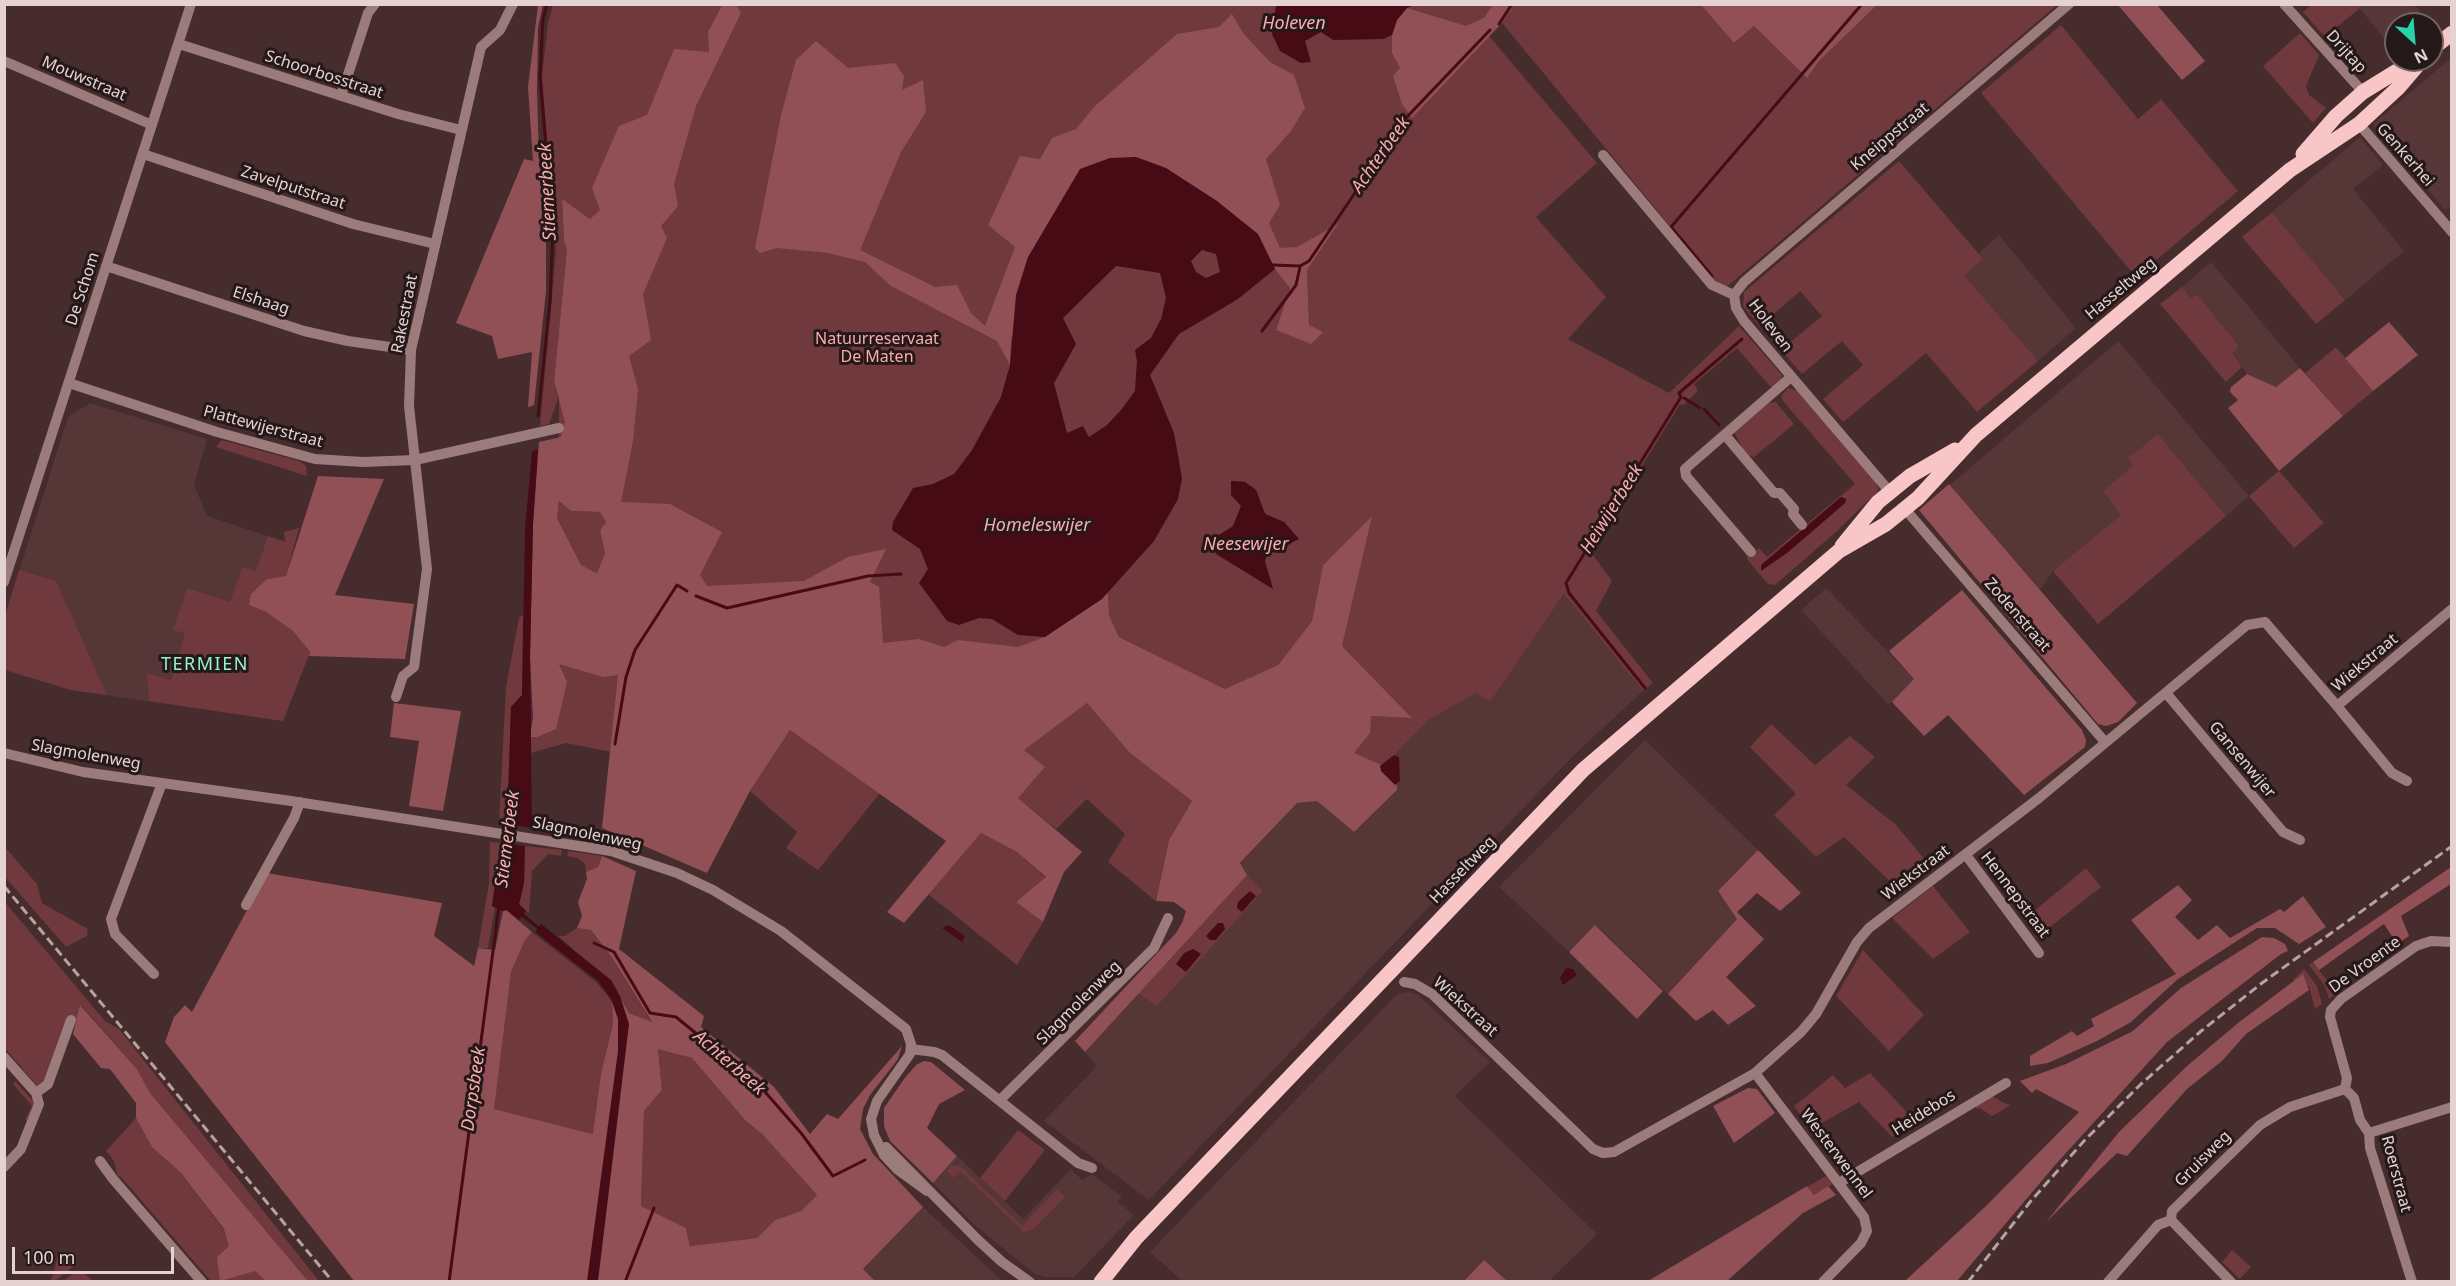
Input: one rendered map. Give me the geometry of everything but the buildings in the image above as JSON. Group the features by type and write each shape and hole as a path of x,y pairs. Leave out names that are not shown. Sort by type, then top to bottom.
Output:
{"main road":[{"name":"Hasseltweg","path":"2290,170 2343,110 2363,92 2396,72"},
{"name":"Hasseltweg","path":"1101,1281 1136,1238 1583,770 1839,551 1886,524 1918,498 1976,435 2290,170 2359,124 2411,72"},
{"path":"2363,92 2376,94 2378,107"},
{"path":"2343,110 2347,121 2359,124"},
{"name":"Hasseltweg","path":"1839,551 1872,508 1890,492 1910,476 1976,435"},
{"path":"1890,492 1887,500 1890,507 1897,511 1905,508"},
{"name":"Hasseltweg","path":"1087,1281 1136,1238"}],"street":[{"name":"De Schom","path":"4,582 191,4"},
{"path":"341,96 368,13 375,4"},
{"name":"Rakestraat","path":"396,697 399,675 414,667 426,569 409,406 411,350 481,47 500,30 513,4"},
{"name":"Kneippstraat","path":"1734,296 1744,282 2069,4"},
{"name":"Drijtap","path":"2284,4 2363,92"},
{"name":"Schoorbosstraat","path":"179,44 341,96 461,130"},
{"name":"Mouwstraat","path":"4,61 152,125"},
{"name":"Genkerhei","path":"2359,124 2451,232"},
{"name":"Zavelputstraat","path":"143,154 353,224 435,244"},
{"name":"Holeven","path":"1603,155 1712,285 1734,296 1736,308 1744,321 1890,492"},
{"name":"Elshaag","path":"106,266 304,331 348,341 411,350"},
{"path":"1751,552 1686,476 1685,469 1791,377"},
{"name":"Plattewijerstraat","path":"69,383 217,432 315,459 363,462 415,460 559,428"},
{"path":"1725,435 1774,493 1780,493 1794,509 1793,514 1802,525"},
{"name":"Zodenstraat","path":"1905,508 2105,742"},
{"name":"Wiekstraat","path":"1404,982 1415,984 1432,994 1593,1149 1603,1153 1614,1152 1755,1073 1801,1032 1816,1014 1857,942 1869,928 1966,855 2247,625 2265,622 2337,706 2451,609"},
{"name":"Gansenwijer","path":"2166,693 2283,832 2300,840"},
{"path":"2337,706 2392,773 2408,781"},
{"name":"Slagmolenweg","path":"4,753 83,772 497,832 611,851 641,860 677,873 747,909 781,931 898,1021 906,1029 911,1049"},
{"path":"154,974 115,934 111,919 162,783"},
{"path":"246,905 294,818 300,802"},
{"name":"Hennepstraat","path":"1966,855 2039,953"},
{"name":"Slagmolenweg","path":"1000,1100 1154,948 1168,918"},
{"name":"De Vroente","path":"2331,1010 2341,999 2416,946 2431,941 2451,942"},
{"name":"Roerstraat","path":"2331,1010 2330,1023 2347,1078 2345,1089 2354,1098 2360,1120 2369,1133 2370,1148 2412,1281"},
{"path":"36,1093 48,1084 71,1020"},
{"path":"1030,1281 1002,1262 927,1191 898,1170 884,1155 873,1136 871,1119 877,1101 900,1071 911,1049 934,1052 1000,1100 1078,1162 1092,1168"},
{"path":"4,1057 36,1093 39,1104 21,1149 4,1167"},
{"name":"Westerwennel","path":"1755,1073 1864,1217 1867,1231 1861,1243 1823,1281"},
{"name":"Heidebos","path":"1839,1182 2006,1083"},
{"name":"Gruisweg","path":"2108,1281 2158,1225 2171,1220 2172,1211 2178,1204 2245,1139 2274,1115 2345,1089"},
{"path":"2369,1133 2451,1107"},
{"path":"100,1161 112,1179 202,1281"},
{"path":"2171,1220 2231,1281"},
{"path":"1002,1262 1016,1281"}],"shaded area":[{"path":"723,4 736,5 741,13 696,106 674,184 678,206 661,226 667,238 643,294 651,340 629,356 638,389 633,441 621,502 670,504 722,532 700,575 707,586 804,581 848,557 886,549 870,582 879,587 883,643 919,639 944,647 958,640 1018,647 1045,637 1108,592 1109,615 1119,637 1225,689 1278,665 1312,621 1323,565 1372,516 1342,646 1412,718 1371,716 1370,733 1354,753 1396,771 1397,790 1354,832 1317,801 1297,803 1240,863 1247,875 1085,1052 1075,1041 1176,933 1182,923 1186,911 1174,902 1156,901 1169,840 1192,801 1130,753 1087,703 1024,750 1045,767 1018,798 1082,852 1064,872 1043,922 1016,902 1046,877 1017,852 981,833 904,923 887,912 946,841 790,730 750,791 707,873 602,828 618,675 603,677 559,664 567,682 556,729 537,737 530,737 533,718 530,657 533,524 539,442 561,437 565,422 554,381 567,249 564,242 562,199 590,219 600,210 592,188 619,126 647,115 674,49 709,52 708,32","holes":["559,501 571,511 600,512 606,522 600,530 605,553 597,573 581,565 557,518"]},
{"path":"538,5 543,5 538,28 537,90 539,158 546,218 546,291 534,405 528,407 532,352 498,359 492,336 456,323 524,159 533,161 528,87"},
{"path":"1493,5 1514,5 1502,23 1412,118 1402,104 1393,76 1400,68 1392,53 1392,35 1397,20 1407,8 1466,26 1484,18"},
{"path":"1701,5 1877,5 1820,60 1807,78 1754,26 1734,43"},
{"path":"2118,5 2157,5 2205,61 2182,80"},
{"path":"2357,5 2414,5 2420,12 2384,12 2384,38"},
{"path":"1232,14 1243,33 1270,62 1294,75 1305,108 1291,131 1266,159 1280,205 1269,223 1280,248 1297,247 1338,224 1307,270 1309,325 1323,332 1311,344 1276,330 1290,288 1275,269 1258,234 1166,168 1011,338 1010,365 997,341 891,286 865,262 828,253 777,248 760,253 755,248 781,115 796,60 816,41 848,68 895,63 904,76 902,90 923,80 926,112 901,152 860,250 935,287 957,285 971,313 985,326 1015,247 988,225 1020,156 1040,159 1052,138 1076,129 1094,107 1177,34 1219,27"},
{"path":"2451,58 2452,205 2445,210 2373,124 2434,72 2444,72 2444,64"},
{"path":"2360,137 2383,165 2353,189 2404,251 2345,300 2272,212"},
{"path":"1999,235 2076,328 2038,361 1964,275 1982,259 1978,254"},
{"path":"2211,262 2300,368 2276,387 2247,374 2233,352 2239,346 2197,294 2191,298 2182,287"},
{"path":"2389,322 2418,355 2373,391 2345,358"},
{"path":"2118,341 2249,496 2226,516 2158,434 2128,458 2133,466 2122,515 2053,571 2040,590 1950,485"},
{"path":"2300,368 2343,416 2279,471 2228,408 2238,400 2230,392 2231,387 2247,374 2276,387"},
{"path":"90,403 207,439 194,485 207,516 285,542 284,532 299,528 286,576 267,579 251,594 249,605 310,652 283,721 71,690 5,616 68,417"},
{"path":"318,476 384,479 335,595 414,604 405,659 309,656 310,652 293,631 266,612 249,605 251,594 267,579 286,576"},
{"path":"1949,484 2137,703 2118,722 2106,726 2098,724 1919,510"},
{"path":"1826,588 1915,680 1892,702 1888,704 1801,610"},
{"path":"1962,590 2082,730 2086,740 2085,747 2024,795 1948,715 1924,736 1892,702 1914,679 1889,651"},
{"path":"1564,594 1643,691 1574,755 1149,1200 1044,1121 1097,1066 1085,1052 1194,930 1240,864 1297,803 1317,801 1354,832 1397,790 1396,753 1434,715 1476,693 1490,702"},
{"path":"394,703 461,711 443,811 409,806 419,741 390,737"},
{"path":"1645,740 1758,850 1718,891 1737,919 1668,994 1596,925 1569,952 1499,887"},
{"path":"1758,850 1801,893 1780,911 1757,893 1737,912 1764,939 1726,977 1756,1006 1728,1025 1713,1010 1696,1021 1668,994 1737,919 1718,891"},
{"path":"602,856 636,871 619,949 704,1016 701,1027 774,1087 810,1134 827,1114 838,1119 902,1046 898,1059 870,1095 863,1109 860,1129 873,1154 923,1207 863,1269 875,1281 354,1281 165,1042 174,1017 185,1005 192,1012 267,873 442,903 434,936 474,966 478,948 495,950 503,911 506,910 532,932 525,940 511,972 494,1109 593,1134 601,1073 613,1024 612,1001 618,994 629,1013 652,1022 611,956 591,930 577,928 582,916 578,902 587,879 586,872 598,867","holes":["658,1049 692,1058 745,1120 763,1135 817,1195 801,1211 775,1220 757,1238 690,1246 686,1228 641,1206 644,1111 662,1090"]},
{"path":"2451,867 2451,884 2401,916 2409,936 2397,944 2384,924 2319,970 2313,962"},
{"path":"2178,885 2192,900 2175,917 2198,940 2217,925 2230,938 2280,909 2284,912 2303,896 2326,927 2299,944 2275,928 2257,928 2178,979 2131,1022 2097,1041 2048,1063 2030,1066 2030,1056 2072,1031 2077,1036 2094,1026 2091,1019 2176,974 2131,920"},
{"path":"1595,925 1663,991 1637,1019 1569,952"},
{"path":"2262,937 2274,938 2285,944 2288,951 2281,954 2167,1042 2056,1164 1957,1281 1905,1281 1986,1206 2079,1112 2036,1089 2032,1093 2020,1081 2066,1064 2133,1031 2181,988"},
{"path":"2303,974 2309,990 2246,1034 2222,1061 2187,1089 2127,1156 2117,1153 2046,1222 2119,1132 2187,1066 2238,1023"},
{"path":"1407,992 1417,994 1490,1062 1455,1096 1597,1234 1548,1282 1507,1281 1484,1260 1464,1281 1367,1282 1364,1279 1362,1282 1182,1281 1150,1252 1397,994"},
{"path":"80,1005 137,1069 150,1093 308,1281 266,1281 255,1271 220,1281 217,1257 229,1246 224,1229 181,1173 152,1147 136,1118 136,1103 110,1069 101,1068 73,1034"},
{"path":"924,1061 931,1062 965,1090 939,1104 927,1128 957,1156 933,1183 890,1141 884,1126 884,1108 904,1079 916,1065"},
{"path":"1748,1088 1757,1089 1775,1113 1734,1143 1713,1106"},
{"path":"957,1156 1023,1219 1071,1169 1082,1180 1092,1174 1122,1197 1118,1202 1134,1215 1074,1277 1045,1277 1035,1274 978,1228 933,1183"},
{"path":"1807,1186 1814,1195 1828,1186 1836,1195 1803,1213 1727,1281 1648,1281"},
{"path":"923,1207 1000,1281 875,1281 863,1269"},
{"path":"1484,1260 1507,1281 1464,1281"}],"green space":[{"name":"Natuurreservaat De Maten","path":"553,5 1500,5 1412,117 1488,35 1597,163 1536,217 1606,297 1568,339 1669,393 1739,326 1782,375 1774,388 1770,386 1737,348 1694,384 1698,391 1683,405 1680,404 1590,551 1612,581 1596,611 1653,683 1643,691 1564,594 1490,702 1476,693 1430,719 1396,753 1396,771 1353,753 1369,733 1371,716 1412,718 1342,646 1371,517 1323,565 1312,621 1278,665 1225,689 1119,637 1109,615 1108,593 1041,736 1087,703 1130,753 1192,801 1169,840 1156,901 1108,862 1125,834 1087,799 1056,829 1018,798 815,692 627,755 566,743 531,753 530,737 537,737 558,664 684,546 601,513 606,522 600,530 605,553 597,573 581,565 557,518 559,501 571,511 598,512 559,459 559,401 600,210 590,219 562,200 564,242 567,249 554,381 558,399 549,424 540,426 556,252 542,77 548,22","holes":["1337,225 1307,270 1309,325 1276,330 1290,288","1231,481 1245,482 1256,490 1265,514 1284,522 1298,538 1285,546 1269,543 1265,562 1273,588 1248,572 1213,539 1233,526 1241,506"]},
{"path":"1514,5 1701,5 1734,43 1754,26 1807,78 1820,60 1877,5 2057,5 1723,290 1502,23"},
{"path":"2311,5 2357,5 2360,8 2325,37 2303,12"},
{"path":"2061,25 2138,119 2161,99 2238,191 2136,277 1981,93"},
{"path":"2300,33 2319,55 2306,86 2309,95 2326,108 2313,123 2263,66"},
{"path":"1899,161 1983,259 1964,275 2038,361 1977,412 1926,353 1843,422 1823,399 1863,365 1842,341 1802,374 1781,350 1822,316 1800,291 1760,326 1743,306 1744,292"},
{"path":"2272,212 2345,300 2316,324 2242,237"},
{"path":"2182,287 2191,298 2197,294 2239,346 2233,353 2242,367 2226,382 2160,304"},
{"path":"2336,347 2373,391 2343,416 2305,373"},
{"path":"1788,388 1798,391 1876,483 1879,490 1836,532 1775,585 1768,584 1746,558 1759,548 1767,557 1855,484 1781,396","holes":["1841,497 1846,499 1845,503 1787,553 1762,565"]},
{"path":"1776,402 1794,424 1754,457 1746,455 1734,432 1769,403"},
{"path":"2158,434 2226,516 2098,624 2053,571 2121,515 2103,491 2133,466 2128,458"},
{"path":"221,440 299,461 306,466 307,476 216,447"},
{"path":"2279,471 2324,523 2294,548 2249,496"},
{"path":"299,528 286,576 267,579 251,594 249,605 266,612 293,631 310,652 283,721 149,701 147,673 171,680 185,633 173,630 187,588 230,602 242,567 256,571 268,536 286,542 284,532"},
{"path":"19,570 56,581 107,695 71,690 5,670 5,616"},
{"path":"523,615 522,695 511,707 505,823 499,822 506,687 519,618"},
{"path":"1771,724 1815,765 1850,736 1875,757 1846,785 1895,824 1932,868 1901,892 1844,837 1816,857 1774,815 1796,794 1750,747"},
{"path":"790,730 880,793 818,870 786,848 797,832 750,791"},
{"path":"981,833 1017,852 1046,878 1016,902 1043,922 1017,965 928,894"},
{"path":"490,842 501,843 492,905 495,908 488,948 478,948 489,883"},
{"path":"4,846 37,884 42,903 88,929 87,936 66,947 5,877"},
{"path":"525,846 562,850 561,856 548,854 532,871 529,913 519,904 524,883"},
{"path":"569,851 602,856 598,867 586,872 585,864 578,858 567,856"},
{"path":"2086,868 2101,887 2045,931 2036,933 2026,918"},
{"path":"1247,875 1263,891 1157,1006 1138,993"},
{"path":"1933,886 1970,932 1933,959 1892,918"},
{"path":"4,901 105,1021 119,1029 319,1281 308,1281 150,1093 137,1069 81,1005 77,1020 69,1017 45,1080 37,1086 5,1048"},
{"path":"577,928 591,930 611,956 652,1023 629,1013 601,974 558,936 565,936"},
{"path":"532,932 596,982 612,1001 613,1024 601,1073 594,1134 493,1109 511,972 525,940"},
{"path":"1863,950 1924,1015 1889,1051 1836,996"},
{"path":"2313,962 2329,983 2338,982 2343,989 2329,999 2325,986 2309,965"},
{"path":"2304,969 2317,986 2322,1004 2315,1009 2309,986 2293,980"},
{"path":"658,1048 692,1058 745,1120 763,1135 817,1195 801,1211 775,1220 757,1238 690,1246 686,1228 641,1207 644,1111 662,1090"},
{"path":"1870,1073 1916,1122 1892,1137 1859,1102 1811,1129 1794,1106 1833,1075 1845,1088"},
{"path":"15,1081 35,1103 28,1122 25,1119 32,1106 13,1084"},
{"path":"1992,1096 2011,1105 1992,1116 1980,1108 1977,1109 1975,1106"},
{"path":"136,1118 152,1147 181,1173 255,1271 266,1281 211,1281 120,1176 118,1177 114,1161 106,1151"},
{"path":"1018,1130 1045,1150 1005,1201 980,1178"},
{"path":"951,1166 960,1166 1022,1226 1057,1189 1065,1197 1032,1230 1024,1232 960,1171 953,1178 947,1171"},
{"path":"1826,1176 1833,1184 1814,1195 1807,1187"},
{"path":"2232,1250 2251,1267 2240,1279 2222,1262"},
{"path":"66,1252 75,1265 55,1281 51,1281 59,1253"},
{"path":"74,1273 84,1273 93,1281 64,1281"}],"water":[{"name":"Holeven","path":"1276,4 1414,5 1407,8 1397,20 1392,35 1383,39 1333,40 1321,32 1305,41 1311,62 1301,63 1280,51 1272,34"},
{"name":"Homeleswijer","path":"1136,157 1166,168 1217,201 1258,234 1275,269 1238,299 1179,334 1150,375 1174,433 1182,478 1178,499 1154,541 1102,599 1045,637 1018,635 992,619 979,618 959,625 947,621 919,583 928,569 920,549 892,530 893,522 913,488 933,484 954,474 972,450 1001,397 1010,365 1016,295 1028,257 1080,169 1110,158","holes":["1202,250 1216,254 1220,272 1206,278 1196,272 1191,261","1116,266 1160,273 1166,298 1161,319 1151,338 1135,350 1137,361 1135,391 1121,410 1107,425 1089,437 1083,426 1067,433 1054,383 1076,344 1063,318"]},
{"path":"538,449 533,524 530,657 532,828 505,823 511,707 522,695 525,529 532,451"},
{"name":"Neesewijer","path":"1231,481 1245,482 1256,490 1265,514 1284,522 1299,539 1285,546 1269,544 1265,562 1273,589 1216,554 1213,539 1233,526 1241,506 1231,495"},
{"path":"1841,497 1846,499 1845,503 1787,553 1761,571 1761,565"},
{"path":"1394,755 1399,757 1400,781 1395,785 1381,771 1380,766"},
{"path":"501,843 525,846 524,883 519,904 526,911 519,920 507,910 503,911 492,906"},
{"path":"1250,891 1256,896 1242,912 1237,908 1238,902"},
{"path":"1218,923 1223,923 1225,929 1216,940 1210,940 1206,936"},
{"path":"541,924 611,980 620,996 629,1024 598,1281 587,1281 618,1051 618,1019 611,999 598,981 535,932"},
{"path":"949,925 965,936 962,942 942,928"},
{"path":"1193,949 1201,954 1186,972 1176,964 1184,953"},
{"path":"1566,968 1573,969 1577,975 1563,985 1560,978"}],"waterway":[{"name":"Stiemerbeek","path":"538,416 550,302 553,226 540,77 543,19 547,4"},
{"name":"Achterbeek","path":"1499,24 1512,4"},
{"name":"Heiwijerbeek","path":"1712,276 1671,227 1862,4"},
{"name":"Achterbeek","path":"1273,265 1300,266 1309,261 1404,120 1490,30"},
{"path":"1262,331 1296,285 1300,267"},
{"name":"Heiwijerbeek","path":"1645,688 1569,593 1566,583 1681,397 1679,393 1742,339"},
{"path":"1684,398 1700,408"},
{"path":"1704,409 1719,425"},
{"path":"696,596 727,608 868,576 901,574"},
{"name":"Achterbeek","path":"615,744 626,677 635,650 677,585 687,591"},
{"name":"Stiemerbeek","path":"507,846 511,819"},
{"name":"Dorpsbeek","path":"449,1282 499,906"},
{"name":"Stiemerbeek","path":"520,913 541,930"},
{"name":"Achterbeek","path":"594,943 614,952 650,1013 676,1017 759,1085 801,1133 833,1176 865,1160"},
{"name":"Achterbeek","path":"625,1282 654,1208"}],"railway":[{"path":"1968,1282 2030,1202 2084,1141 2141,1084 2200,1032 2262,983 2452,846"},
{"path":"4,886 333,1282"}],"district":[{"name":"TERMIEN","path":"205,665"}]}
